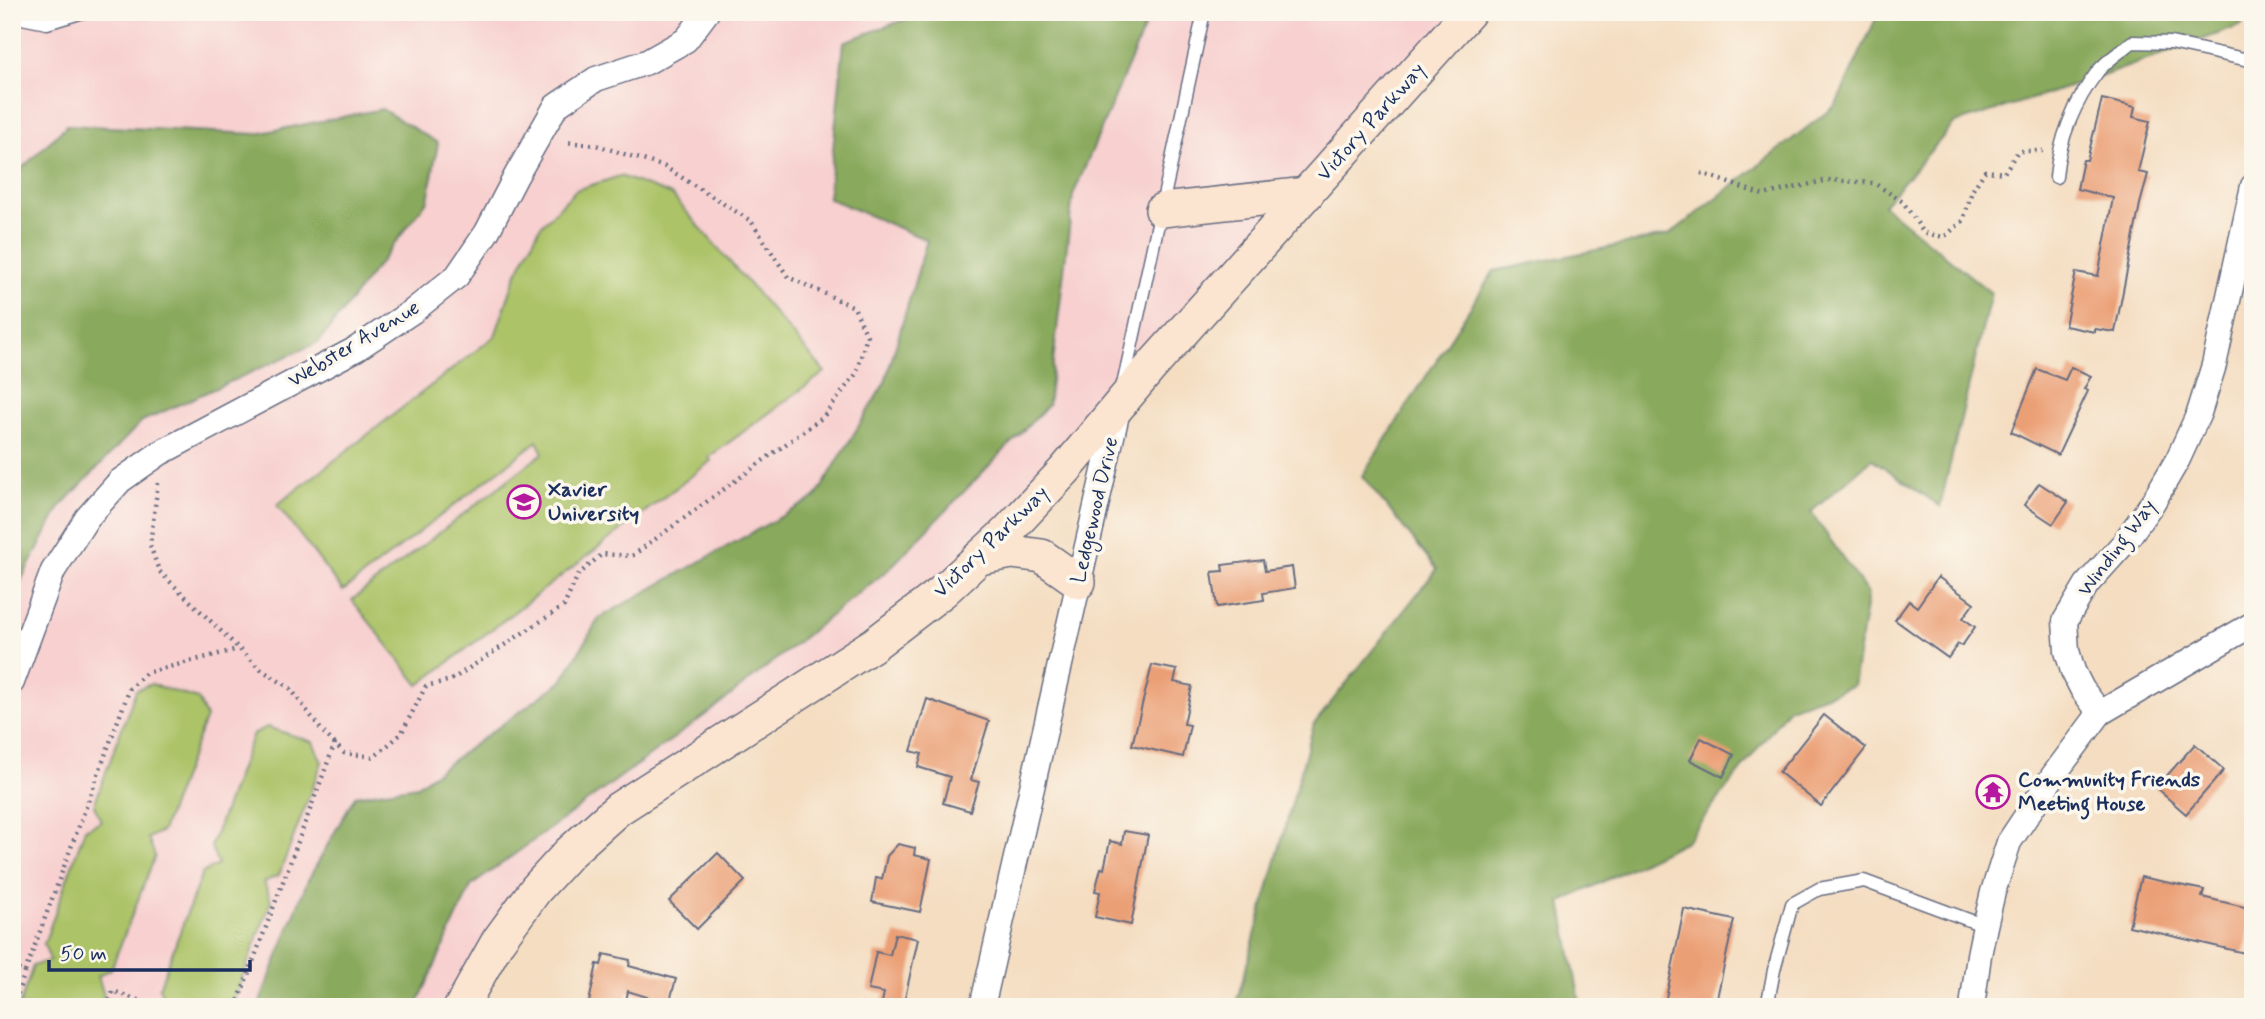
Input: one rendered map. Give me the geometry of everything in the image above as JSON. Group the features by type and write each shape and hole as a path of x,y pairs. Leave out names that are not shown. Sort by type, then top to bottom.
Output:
{"street":[{"name":"Webster Avenue","path":"12,682 53,570 88,518 120,481 160,453 356,349 412,311 457,275 487,232 556,106 596,79 646,62 686,40 707,12"},
{"name":"Victory Parkway","path":"461,1007 498,940 536,889 570,852 618,809 873,645 942,592 1006,533 1065,470 1119,402 1469,12"},
{"name":"Winding Way","path":"2100,713 2082,689 2073,671 2067,651 2064,621 2087,584 2124,543 2153,502 2178,459 2199,413 2214,365 2253,186"},
{"path":"1162,210 1307,194"},
{"name":"Ledgewood Drive","path":"982,1007 1119,402"},
{"path":"979,558 1012,552 1042,556 1079,582"},
{"path":"1972,1007 1979,955 1993,891 2010,842 2053,776 2100,713 2253,624"}],"lane":[{"path":"12,16 47,23 83,12"},
{"name":"Ledgewood Drive","path":"1119,402 1204,12"},
{"path":"2056,177 2058,151 2076,107 2099,69 2132,42 2171,43 2253,61"},
{"path":"1767,1007 1792,904 1819,889 1864,881 1985,926"}],"path":[{"path":"160,453 150,545 159,570 260,669 290,688 323,732 344,753 374,757 401,734 426,686 451,680 564,606 578,575 602,554 632,556 823,417 856,374 867,336 853,307 788,277 751,221 665,167 596,145 537,140"},
{"path":"1701,173 1763,195 1828,180 1874,183 1903,202 1924,233 1944,237 1963,221 1972,191 1985,171 2004,173 2018,151 2058,151"},
{"path":"13,1007 130,688 146,673 239,649"},
{"path":"236,1007 335,743"},
{"path":"12,967 25,972"},
{"path":"107,1007 113,991 158,1007"}],"shaded area":[{"name":"Xavier University","path":"12,12 1469,12 1006,533 618,809 461,1007 12,1007"}],"green space":[{"path":"925,12 1151,12 1073,195 1048,405 889,569 715,708 471,886 416,1007 258,1007 307,882 355,796 417,786 562,681 599,618 816,497 885,382 927,240 828,198 844,42"},
{"path":"1879,12 2253,12 2240,26 2097,78 1955,123 1883,205 1991,293 1940,506 1872,459 1811,512 1868,594 1853,686 1789,708 1686,841 1561,902 1581,1007 1235,1007 1314,724 1437,569 1362,476 1494,271 1669,235 1836,105"},
{"path":"382,109 438,143 428,200 319,342 142,421 60,507 12,597 12,178 67,125 256,134"},
{"path":"620,176 672,195 825,372 709,457 711,461 419,685 352,600 543,453 537,441 343,591 277,505 495,336 516,275 540,227 576,190"},
{"path":"151,684 198,699 206,717 162,831 148,838 155,856 111,969 98,976 104,996 100,1007 19,1007 33,966 50,960 44,944 85,829 101,821 94,805 136,690"},
{"path":"267,727 313,742 322,762 279,875 264,882 271,901 231,1007 175,1007 167,1004 159,988 202,873 218,865 211,846 253,734"}],"building":[{"path":"2102,99 2135,107 2133,117 2150,121 2138,172 2148,174 2115,332 2095,329 2095,332 2065,326 2076,272 2098,276 2113,198 2077,189"},
{"path":"2071,367 2091,376 2084,389 2088,391 2058,455 2011,432 2037,369 2065,380"},
{"path":"2039,483 2068,502 2053,524 2024,505"},
{"path":"1263,560 1265,571 1292,567 1295,588 1263,593 1264,600 1217,607 1212,572 1223,571 1222,565"},
{"path":"1938,577 1974,603 1963,618 1975,627 1962,646 1958,644 1948,658 1895,620 1909,601 1917,607"},
{"path":"1152,665 1177,670 1174,682 1192,686 1184,724 1190,725 1183,757 1132,745"},
{"path":"927,699 989,721 971,780 979,782 970,811 943,803 950,777 918,767 922,754 911,751"},
{"path":"1824,715 1866,748 1821,806 1779,772"},
{"path":"1701,738 1734,755 1723,777 1690,760"},
{"path":"2195,744 2224,770 2186,814 2156,788"},
{"path":"1124,831 1148,835 1131,925 1095,917 1100,892 1095,891 1101,868 1104,869 1110,841 1122,844"},
{"path":"898,844 915,848 914,855 931,859 920,912 872,902 876,878 882,879 887,856"},
{"path":"718,853 745,881 697,929 669,901"},
{"path":"2141,877 2204,890 2202,897 2253,909 2245,953 2129,926"},
{"path":"1684,909 1734,920 1715,1007 1683,1007 1665,1003"},
{"path":"895,934 918,939 903,1007 881,1007 884,993 868,990 876,952 890,955"},
{"path":"604,954 630,960 629,966 676,979 669,1004 628,991 625,1007 588,1007 597,964 601,965"}],"place":[{"name":"Xavier University","path":"524,502"},
{"name":"Community Friends Meeting House","path":"1993,792"}]}
